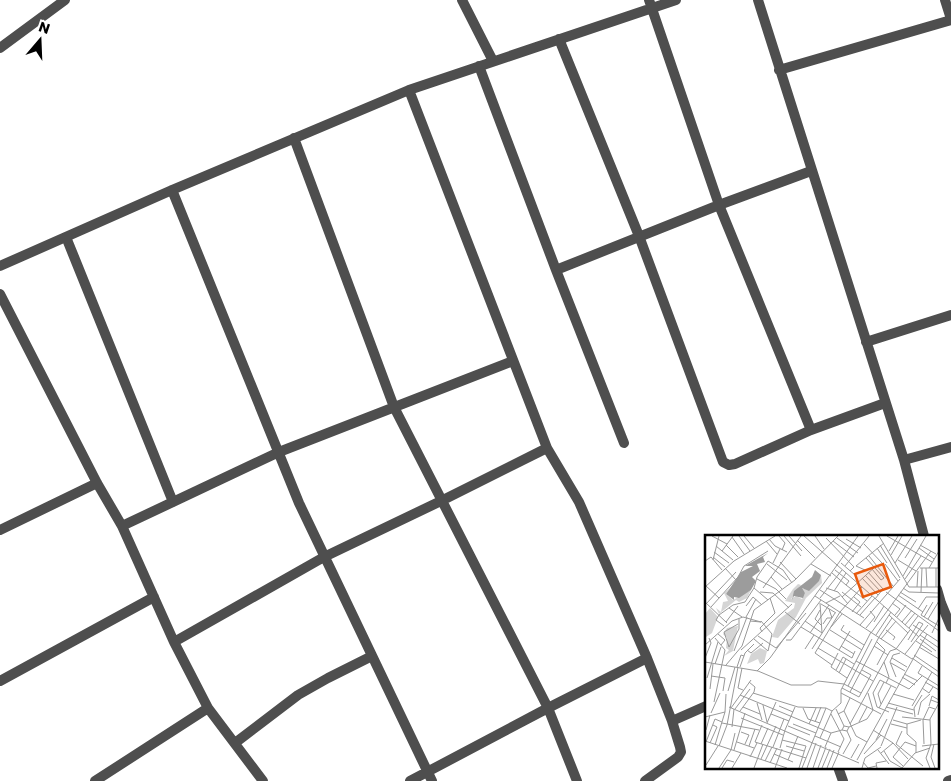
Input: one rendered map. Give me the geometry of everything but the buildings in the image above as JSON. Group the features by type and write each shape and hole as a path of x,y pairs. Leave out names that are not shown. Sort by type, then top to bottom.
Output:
{"street":[{"path":"0,48 64,0"},
{"path":"462,0 493,61"},
{"path":"0,266 172,190 410,90 560,39 650,4 676,0"},
{"path":"758,0 904,460 924,535"},
{"path":"779,70 951,20 945,0"},
{"path":"650,4 719,205 811,430"},
{"path":"560,39 639,236 723,462 729,465 734,464 811,430 886,403"},
{"path":"479,66 624,443"},
{"path":"410,90 547,448 579,502 672,721 681,752 678,758 645,781"},
{"path":"294,138 394,407 548,708 577,781"},
{"path":"556,270 639,236 811,171"},
{"path":"172,190 299,503 430,776"},
{"path":"66,237 173,502"},
{"path":"0,294 97,483 122,526 174,642 208,708 263,781"},
{"path":"866,342 951,315"},
{"path":"122,526 279,452 513,361"},
{"path":"904,460 951,447"},
{"path":"174,642 324,557 547,448"},
{"path":"0,530 97,483"},
{"path":"0,681 154,597"},
{"path":"939,604 951,627"},
{"path":"235,743 298,695 372,656"},
{"path":"410,781 430,776 548,708 646,658"},
{"path":"672,721 705,706"},
{"path":"96,781 208,708"},
{"path":"838,768 843,781"}]}
